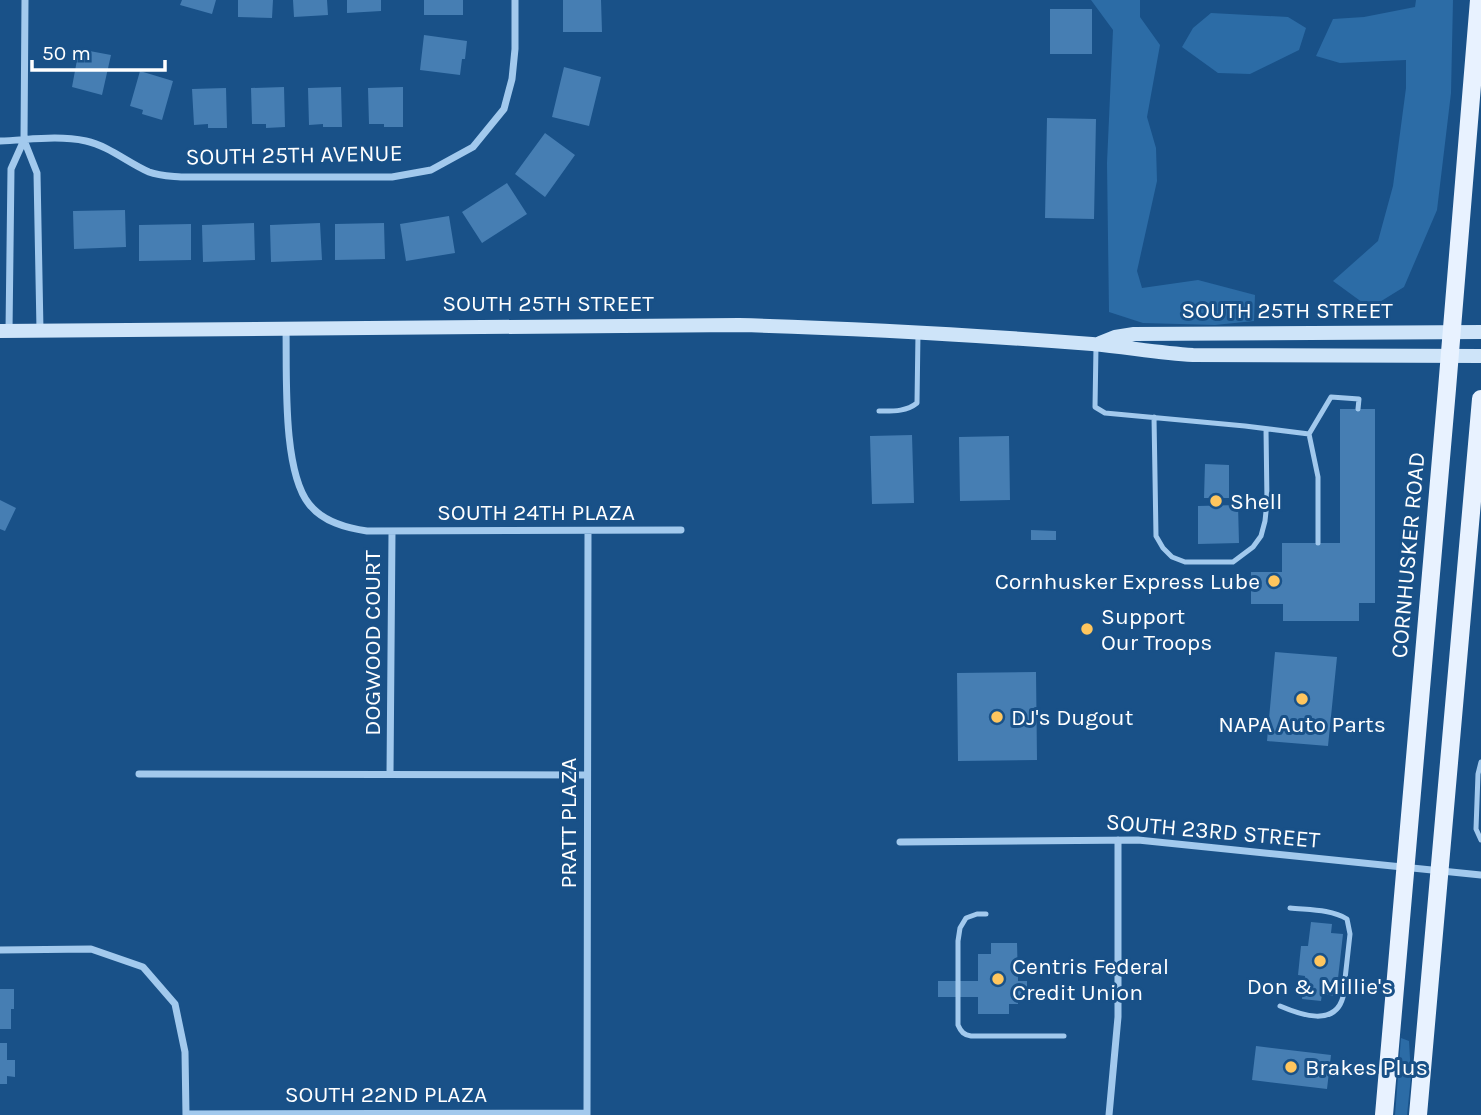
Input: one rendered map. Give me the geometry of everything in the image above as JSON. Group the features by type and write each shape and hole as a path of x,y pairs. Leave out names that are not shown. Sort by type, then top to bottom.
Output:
{"main road":[{"name":"CORNHUSKER ROAD","path":"1384,1115 1479,0"},
{"path":"1418,1115 1481,399"}],"street":[{"path":"25,0 24,140 37,173 40,330"},
{"name":"SOUTH 25TH AVENUE","path":"0,141 52,137 88,141 152,173 181,177 392,177 431,170 473,147 505,109 515,49 515,0"},
{"path":"4,331 11,169 24,140"},
{"name":"SOUTH 25TH STREET","path":"4,331 739,325 819,327 1096,344 1193,355 1481,356"},
{"name":"DOGWOOD COURT","path":"286,328 291,460 298,483 309,504 324,517 343,527 392,532 390,774"},
{"name":"SOUTH 25TH STREET","path":"1096,344 1134,334 1481,332"},
{"name":"SOUTH 24TH PLAZA","path":"392,532 681,530"},
{"name":"PRATT PLAZA","path":"587,531 587,1114"},
{"path":"139,774 587,775"},
{"path":"1109,1115 1118,1017 1118,841"},
{"name":"SOUTH 23RD STREET","path":"900,842 1152,842 1481,875"},
{"path":"0,950 91,949 143,967 175,1004 185,1052 186,1115"},
{"name":"SOUTH 22ND PLAZA","path":"186,1115 587,1114"}],"lane":[{"path":"879,411 899,411 917,403 918,333"},
{"path":"1096,344 1095,407 1105,412 1309,434"},
{"path":"1318,544 1318,477 1309,434 1331,397 1359,399 1359,410"},
{"path":"1154,417 1156,536 1172,557 1185,562 1233,562 1253,547 1261,536 1267,502 1266,429"},
{"path":"1481,762 1476,829 1481,840"},
{"path":"1280,1006 1300,1014 1320,1016 1335,1012 1343,997 1350,934 1347,919 1340,915 1290,908"},
{"path":"986,914 966,918 960,928 960,1030 971,1036 1064,1036"}],"shaded area":[{"path":"1091,0 1140,0 1140,17 1160,45 1147,117 1156,148 1157,181 1137,271 1142,288 1198,280 1255,295 1254,321 1215,325 1143,323 1109,312 1107,163 1113,30"},
{"path":"1416,0 1453,0 1451,93 1437,210 1404,287 1370,308 1333,281 1378,241 1393,186 1406,88 1406,60 1340,63 1316,56 1333,19 1364,17 1415,7"},
{"path":"1211,13 1288,17 1306,28 1299,50 1250,74 1218,73 1182,47 1193,28"},
{"path":"1401,1038 1409,1041 1411,1077 1407,1115 1395,1115"}],"building":[{"path":"182,0 216,0 212,14 180,5"},
{"path":"238,0 273,0 272,18 238,17"},
{"path":"293,0 327,0 328,15 294,17"},
{"path":"347,0 381,0 381,11 347,13"},
{"path":"424,0 463,0 463,15 424,15"},
{"path":"563,0 601,0 602,32 563,32"},
{"path":"1050,9 1092,9 1092,54 1050,54"},
{"path":"424,35 467,41 460,75 420,70"},
{"path":"79,49 111,55 102,95 72,87"},
{"path":"564,67 601,77 589,126 552,117"},
{"path":"140,71 173,81 162,120 142,114 143,110 130,106"},
{"path":"284,87 285,127 266,128 266,124 252,124 251,88"},
{"path":"341,87 342,127 309,125 308,88"},
{"path":"403,87 403,127 369,124 368,88"},
{"path":"226,88 227,128 208,128 208,124 194,125 192,89"},
{"path":"1047,118 1096,119 1094,219 1045,218"},
{"path":"545,133 575,155 545,197 515,174"},
{"path":"507,183 527,214 482,243 462,212"},
{"path":"125,210 126,247 74,249 73,211"},
{"path":"449,216 455,253 406,261 400,224"},
{"path":"254,223 255,260 203,262 202,225"},
{"path":"320,223 322,260 271,262 270,225"},
{"path":"384,223 385,259 335,260 335,224"},
{"path":"191,224 191,260 139,261 139,225"},
{"path":"1340,409 1375,409 1375,603 1359,603 1359,621 1283,621 1283,604 1251,604 1251,572 1282,572 1282,543 1340,543"},
{"path":"912,435 914,503 872,504 870,436"},
{"path":"1009,436 1010,500 960,501 959,437"},
{"path":"1205,464 1229,465 1229,498 1204,498"},
{"path":"0,500 16,508 5,531 0,529"},
{"path":"1238,505 1239,543 1198,544 1198,506"},
{"path":"1031,530 1056,531 1056,540 1031,540"},
{"name":"NAPA Auto Parts","path":"1275,652 1337,657 1328,746 1267,741"},
{"name":"DJ's Dugout","path":"1036,672 1037,760 958,761 957,673"},
{"name":"Don & Millie's","path":"1311,922 1332,924 1331,933 1343,934 1336,996 1322,994 1321,1001 1302,999 1305,976 1298,975 1301,946 1308,946"},
{"name":"Centris Federal Credit Union","path":"991,943 1017,943 1018,981 1027,981 1027,997 1018,997 1018,1004 1009,1004 1009,1014 978,1014 978,997 938,997 938,981 978,981 978,954 991,954"},
{"path":"0,989 14,989 11,1029 0,1029"},
{"path":"0,1043 7,1043 7,1060 15,1060 15,1077 7,1076 7,1084 0,1084"},
{"name":"Brakes Plus","path":"1256,1046 1331,1055 1327,1089 1252,1080"}],"place":[{"name":"Shell","path":"1216,501"},
{"name":"Cornhusker Express Lube","path":"1274,581"},
{"name":"Support Our Troops","path":"1087,629"},
{"name":"NAPA Auto Parts","path":"1302,699"},
{"name":"DJ's Dugout","path":"997,717"},
{"name":"Don & Millie's","path":"1320,961"},
{"name":"Centris Federal Credit Union","path":"998,979"},
{"name":"Brakes Plus","path":"1291,1067"}]}
